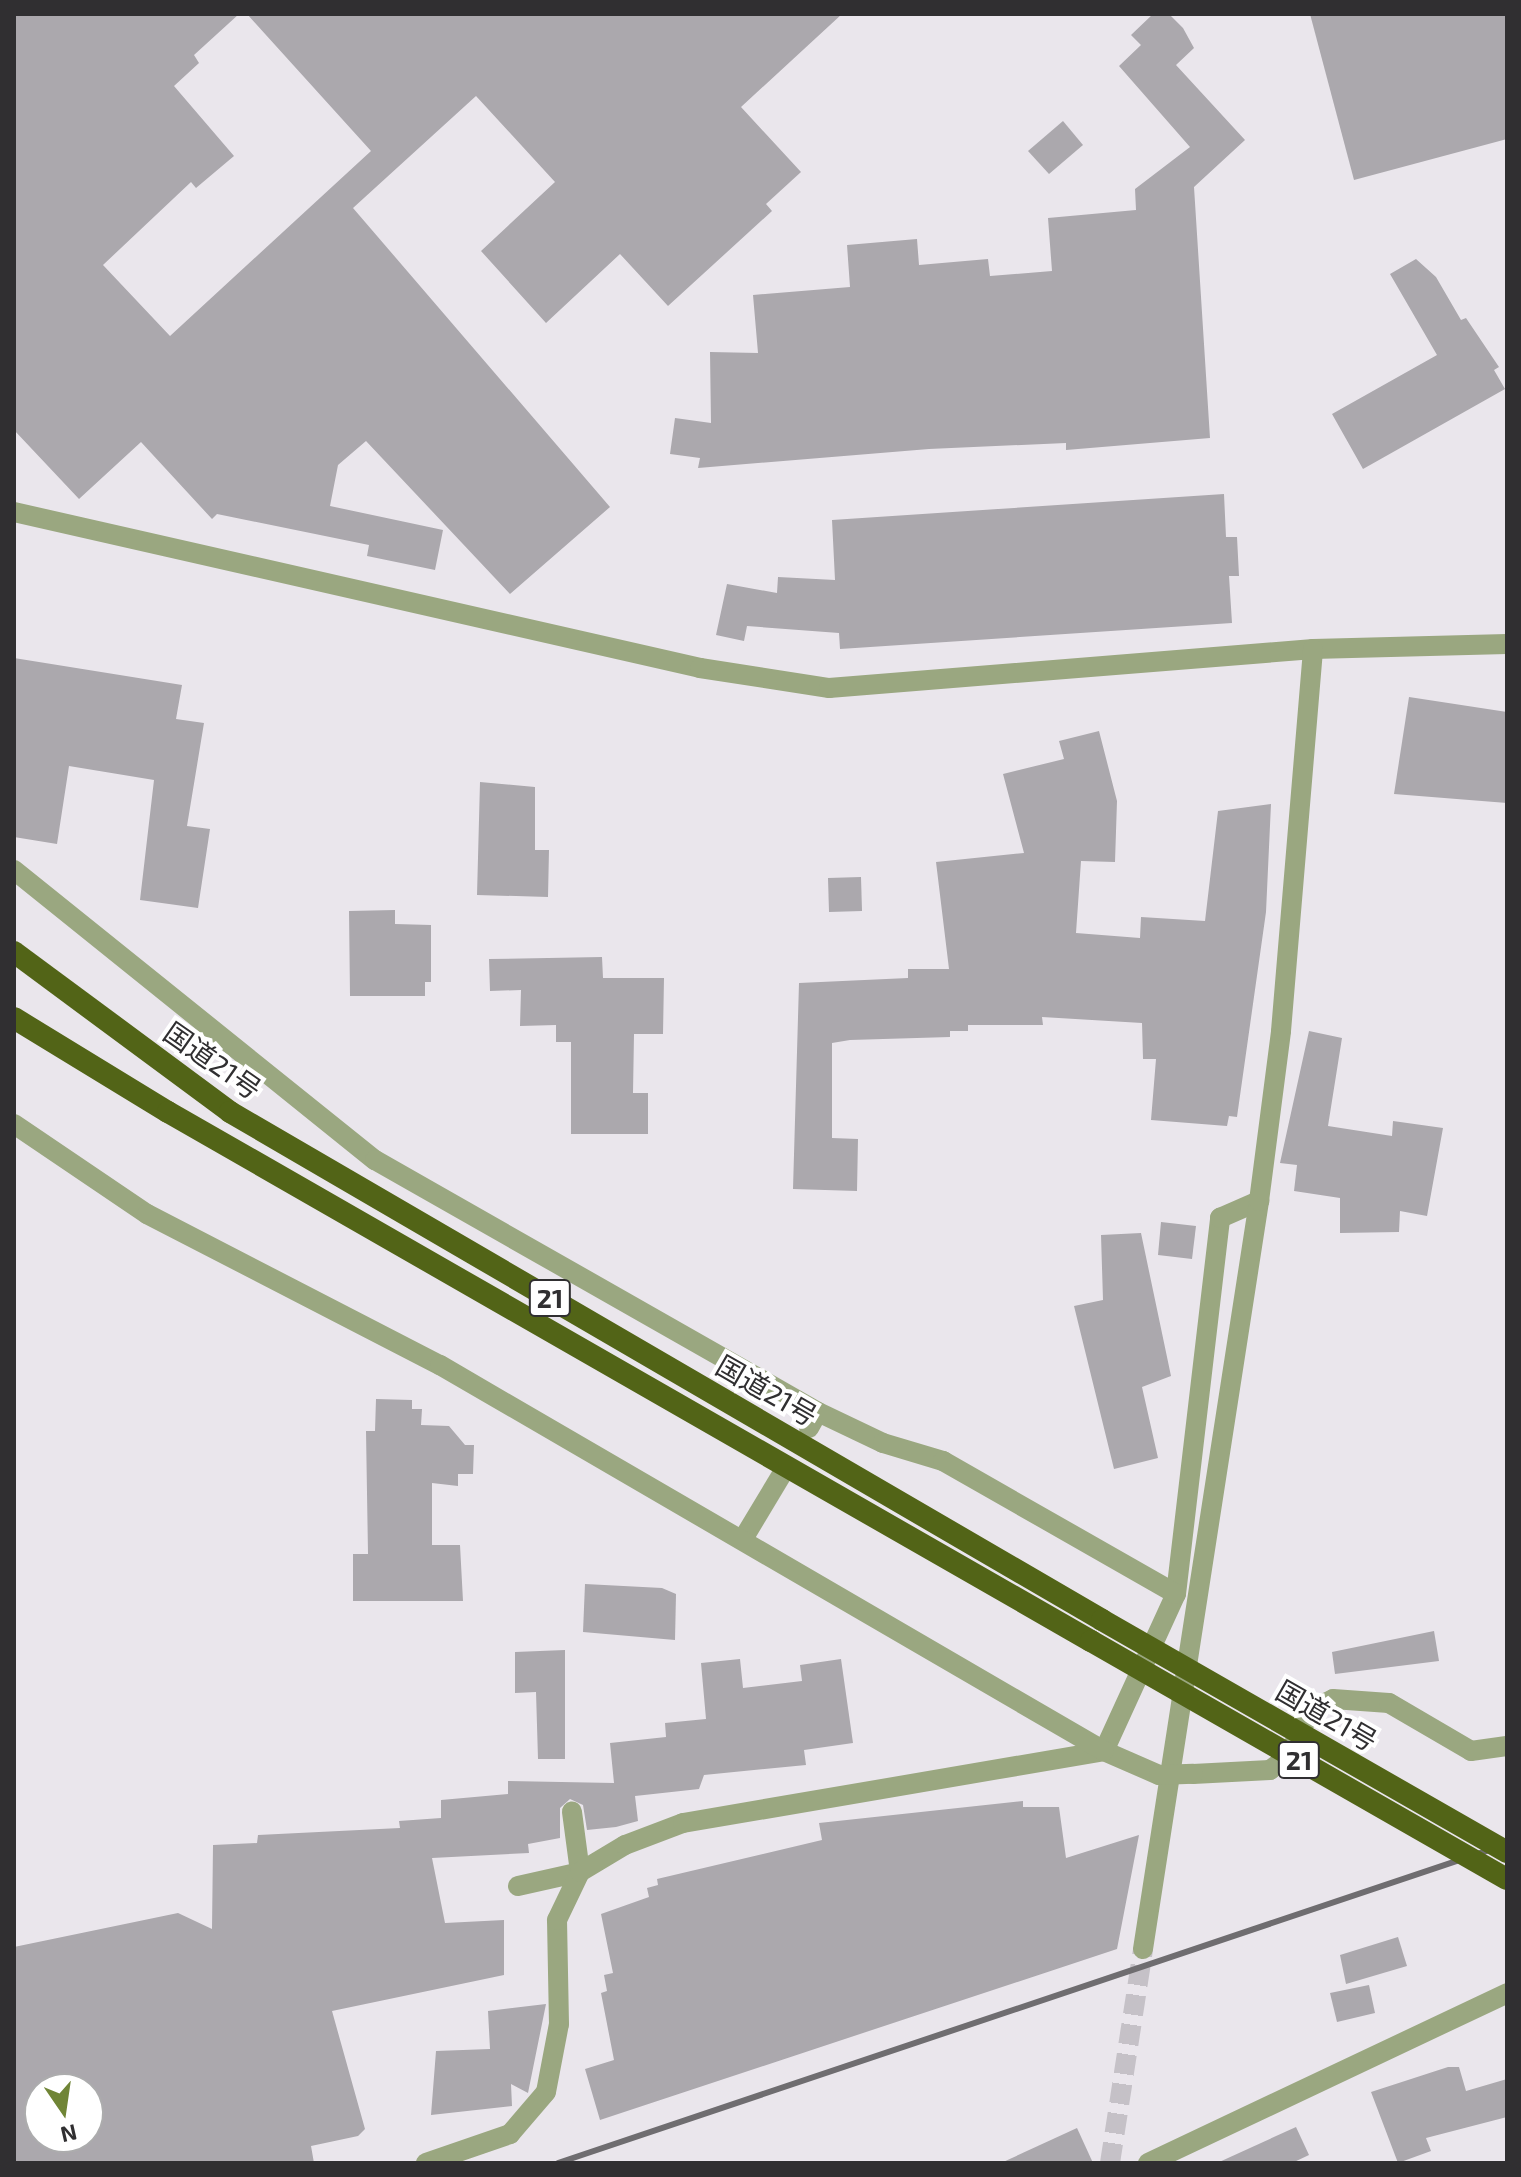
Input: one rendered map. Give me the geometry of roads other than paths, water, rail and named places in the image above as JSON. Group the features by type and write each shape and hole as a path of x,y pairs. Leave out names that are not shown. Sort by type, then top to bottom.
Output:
{"highway":[{"name":"国道21号","path":"14,952 230,1112 1507,1852"},
{"name":"国道21号","path":"14,1018 168,1112 1507,1879"}],"street":[{"path":"14,512 700,668 829,688 1313,649 1507,644"},
{"path":"1143,1949 1259,1201 1281,1031 1313,649"},
{"path":"14,870 375,1160 813,1420 943,1461 1176,1594"},
{"path":"14,1124 147,1214 440,1365 1104,1751 1159,1775 1270,1770 1287,1757 1312,1709 1333,1699 1389,1703 1471,1751 1507,1746"},
{"path":"1104,1751 1176,1594 1220,1218 1259,1201"},
{"path":"743,1539 782,1474"},
{"path":"518,1886 580,1872 625,1845 683,1823 1104,1751"},
{"path":"426,2163 510,2134 546,2092 559,2024 557,1920 580,1872 572,1812"},
{"path":"1148,2163 1507,1993"}],"tunnel":[{"path":"1110,2163 1143,1949"}],"railway":[{"path":"558,2163 1507,1844"}]}
